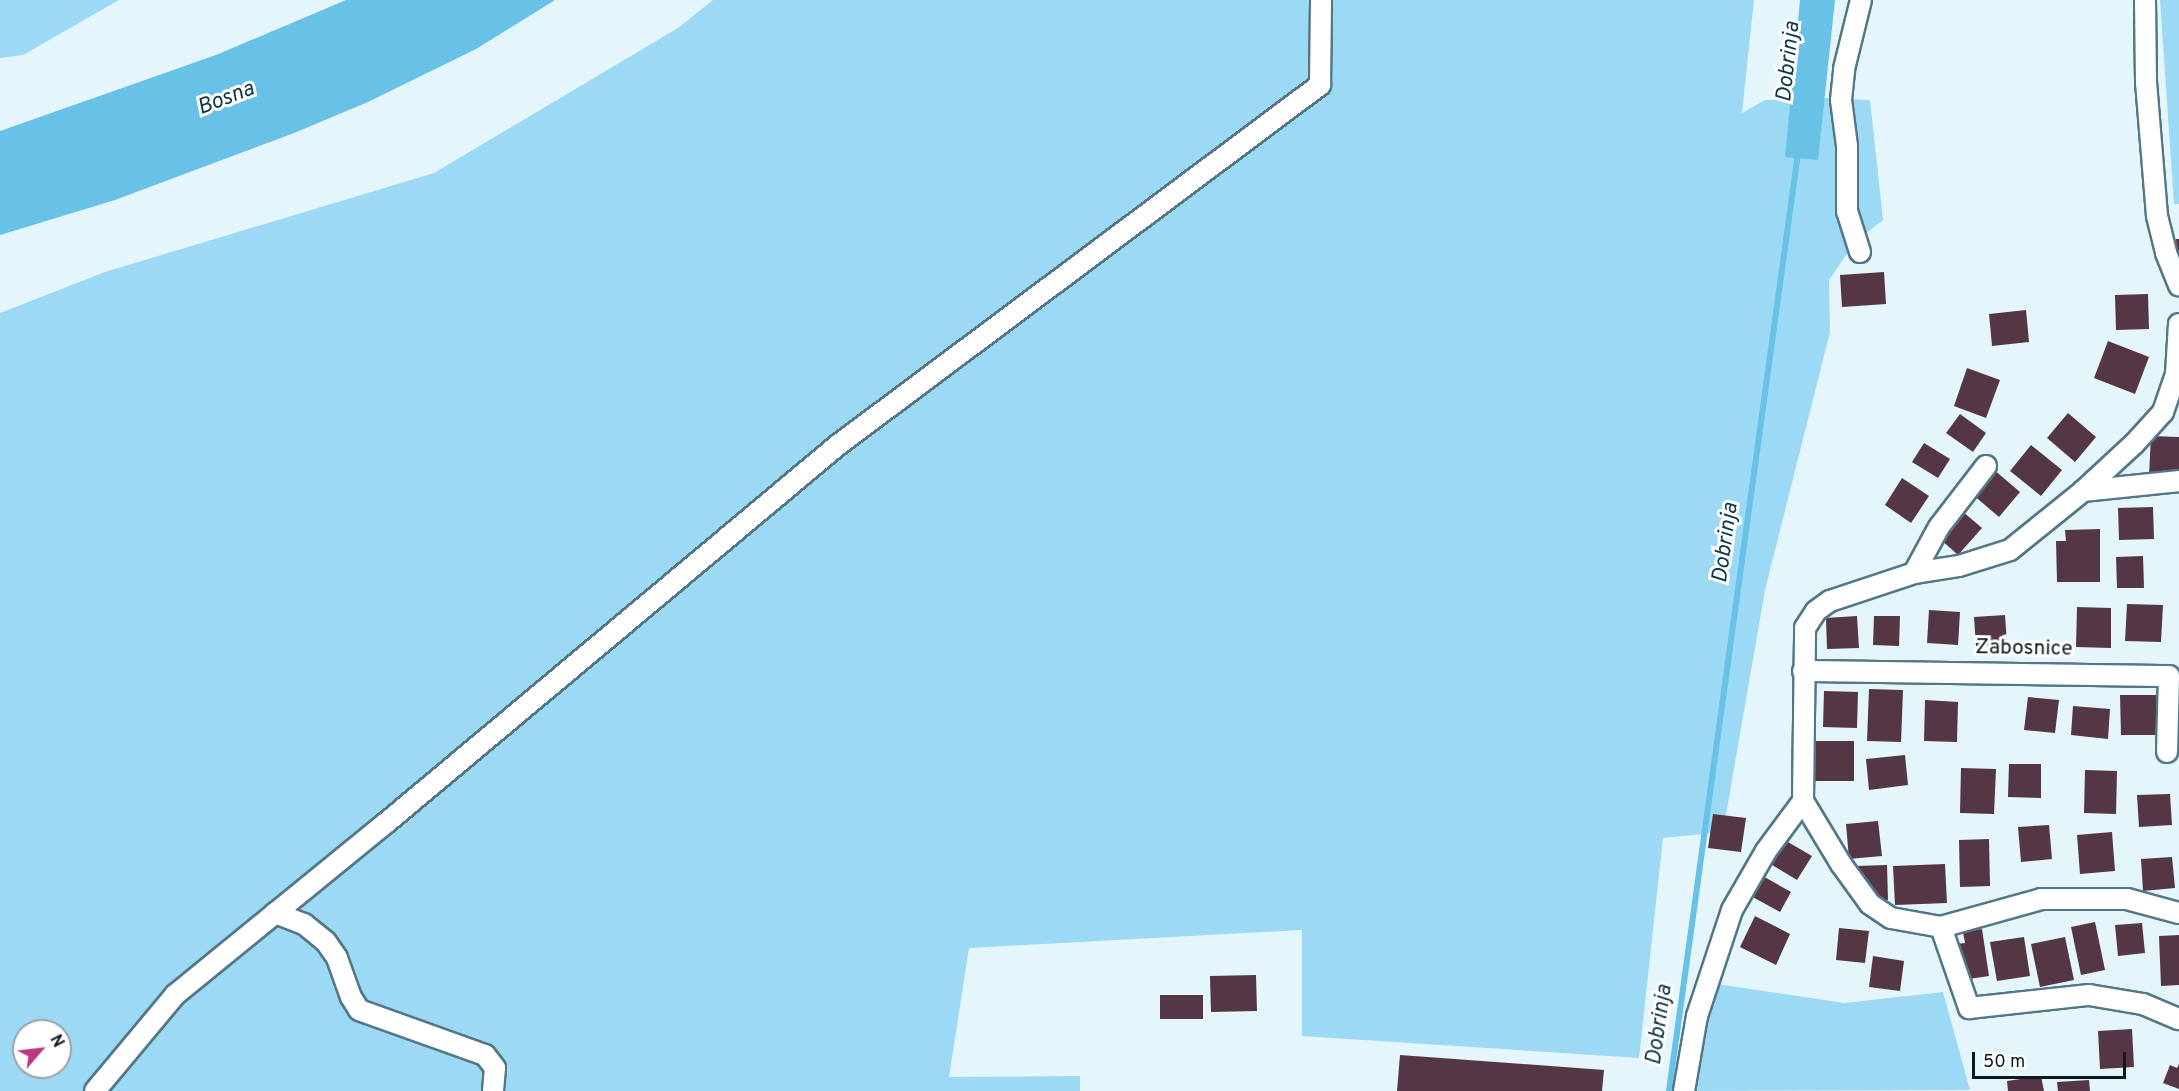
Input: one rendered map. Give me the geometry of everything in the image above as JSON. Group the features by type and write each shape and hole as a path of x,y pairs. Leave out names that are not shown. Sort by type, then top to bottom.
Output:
{"street":[{"path":"95,1091 175,995 838,445 1320,85 1321,0"},
{"path":"1860,252 1848,211 1847,146 1841,100 1844,69 1861,0"},
{"path":"2145,0 2146,82 2157,216 2166,253 2179,286"},
{"path":"2179,324 2178,374 2163,412 2134,444 2083,491 2010,550 1959,566 1914,573 1830,601 1816,611 1805,628 1803,671 1803,801 1841,864 1870,904 1891,918 1941,927 2041,899 2127,899 2179,913"},
{"path":"1914,573 1940,527 1986,466"},
{"path":"2083,491 2179,481"},
{"name":"Zabosnice","path":"1803,671 2169,676 2167,752"},
{"path":"1684,1091 1697,1016 1732,910 1766,851 1803,801"},
{"path":"275,913 304,924 326,942 337,958 351,998 359,1010 388,1018 485,1055 495,1068 493,1091"},
{"path":"1941,927 1969,1008 2089,994 2143,1004 2179,1019"}],"shaded area":[{"path":"0,0 119,0 23,55 0,58"},
{"path":"713,0 1754,0 1742,113 1765,100 1825,98 1870,100 1883,220 1855,242 1829,280 1830,332 1765,590 1723,832 1663,838 1639,1058 1302,1036 1302,930 969,948 949,1077 1080,1076 1080,1091 0,1091 0,313 105,272 434,173 678,28"},
{"path":"2160,0 2179,0 2179,204 2174,204"},
{"path":"1697,981 1844,1003 1943,992 1970,1090 1688,1091"}],"water":[{"name":"Bosna","path":"346,0 555,0 476,49 368,102 294,133 115,200 0,235 0,131 216,55"},
{"path":"1800,0 1835,0 1818,160 1785,157"}],"building":[{"path":"2176,239 2179,239 2179,257 2177,258"},
{"path":"1884,272 1886,304 1842,307 1840,275"},
{"path":"2148,294 2149,329 2116,330 2115,295"},
{"path":"2026,310 2029,342 1992,346 1989,314"},
{"path":"2108,341 2149,357 2135,394 2094,378"},
{"path":"1967,368 2000,380 1986,418 1954,406"},
{"path":"2068,413 2096,437 2075,462 2047,438"},
{"path":"1960,414 1986,433 1973,452 1946,433"},
{"path":"2151,436 2179,437 2179,477 2149,475"},
{"path":"1924,443 1950,459 1938,478 1912,462"},
{"path":"2031,445 2062,470 2041,496 2010,471"},
{"path":"1993,469 2020,492 1999,517 1972,494"},
{"path":"1902,478 1929,496 1911,523 1885,505"},
{"path":"2153,507 2154,539 2119,540 2118,508"},
{"path":"1962,511 1982,528 1958,555 1939,538"},
{"path":"2100,529 2100,582 2057,582 2056,541 2066,541 2065,530"},
{"path":"2143,556 2144,588 2117,588 2116,557"},
{"path":"2127,604 2163,605 2161,642 2125,641"},
{"path":"2077,607 2111,608 2111,648 2076,647"},
{"path":"1929,610 1960,612 1958,645 1927,643"},
{"path":"2005,615 2007,644 1976,646 1974,617"},
{"path":"1857,616 1859,648 1827,649 1826,618"},
{"path":"1874,616 1900,616 1899,646 1873,645"},
{"path":"1869,689 1903,690 1901,742 1867,741"},
{"path":"1824,691 1858,692 1857,728 1823,727"},
{"path":"2120,695 2160,695 2160,735 2121,735"},
{"path":"2028,697 2059,700 2055,733 2024,730"},
{"path":"1925,700 1958,702 1957,742 1924,741"},
{"path":"2073,706 2110,709 2108,739 2071,735"},
{"path":"1814,741 1854,741 1854,781 1814,781"},
{"path":"1905,755 1908,785 1869,790 1866,759"},
{"path":"2009,764 2041,764 2041,798 2008,797"},
{"path":"1961,768 1996,769 1994,814 1960,813"},
{"path":"2085,770 2117,771 2116,814 2084,813"},
{"path":"2170,794 2172,825 2139,827 2137,795"},
{"path":"1713,814 1746,818 1741,852 1708,848"},
{"path":"1878,821 1882,856 1849,859 1846,824"},
{"path":"2049,825 2052,859 2021,862 2018,827"},
{"path":"2112,832 2115,871 2080,874 2077,835"},
{"path":"1781,838 1812,856 1797,880 1767,862"},
{"path":"1989,839 1990,886 1960,887 1959,840"},
{"path":"2172,857 2175,888 2143,891 2141,859"},
{"path":"1945,864 1947,903 1895,905 1893,866"},
{"path":"1887,865 1888,900 1877,900 1857,878 1856,866"},
{"path":"1761,875 1791,892 1780,912 1749,895"},
{"path":"1755,916 1790,934 1776,965 1740,947"},
{"path":"2095,922 2105,970 2081,975 2071,927"},
{"path":"2142,923 2145,953 2118,956 2115,925"},
{"path":"1839,928 1869,931 1865,963 1836,960"},
{"path":"1982,929 1989,976 1962,980 1956,944 1965,943 1963,932"},
{"path":"2179,935 2179,985 2161,986 2159,936"},
{"path":"2024,937 2030,976 1997,981 1990,942"},
{"path":"2065,937 2074,980 2040,987 2031,944"},
{"path":"1873,956 1904,961 1900,991 1869,987"},
{"path":"1256,975 1257,1011 1211,1012 1210,976"},
{"path":"1160,995 1203,995 1203,1019 1160,1019"},
{"path":"2132,1029 2134,1067 2100,1069 2098,1031"},
{"path":"1400,1055 1604,1070 1602,1091 1397,1091"},
{"path":"2179,1064 2179,1089 2163,1083 2170,1065 2177,1068"},
{"path":"2041,1076 2044,1091 2008,1091 2007,1081"},
{"path":"2089,1080 2090,1091 2058,1091 2057,1082"}],"waterway":[{"name":"Dobrinja","path":"1669,1091 1798,153"}]}
